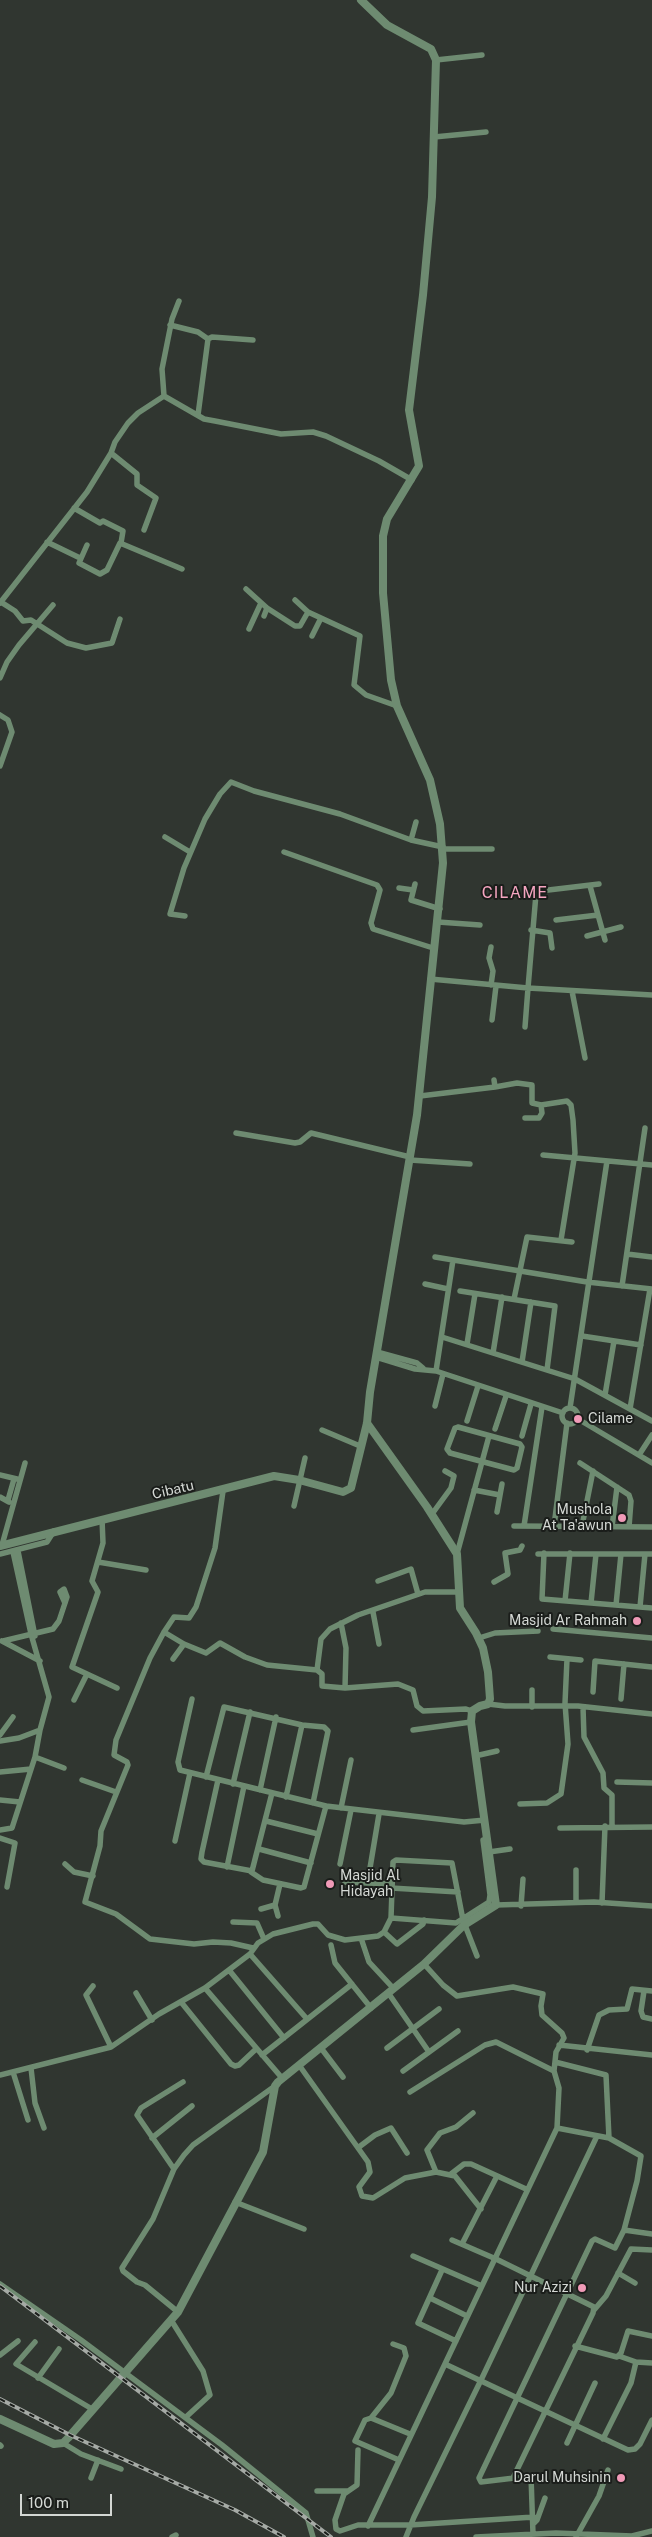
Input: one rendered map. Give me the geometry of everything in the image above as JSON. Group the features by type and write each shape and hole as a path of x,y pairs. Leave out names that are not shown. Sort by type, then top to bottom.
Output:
{"street":[{"path":"322,1430 360,1446 366,1423 420,1096 433,948 440,909 443,848 430,780 397,706 391,680 384,614 383,536 391,511 418,470 419,460 409,419 409,398 423,295 432,197 436,60 431,49 382,21 361,0"},
{"path":"436,60 482,56"},
{"path":"434,137 486,132"},
{"path":"164,396 162,369 170,325 179,301"},
{"path":"170,325 198,332 208,339"},
{"path":"208,339 212,337 253,340"},
{"path":"198,415 208,339"},
{"path":"164,396 215,422 280,434 313,432 326,436 379,461 412,480"},
{"path":"120,619 112,643 86,648 68,643 28,619 24,621 15,611 0,603 98,475 115,442 134,416 164,396"},
{"path":"111,453 137,474 137,485 156,498 144,530"},
{"path":"74,508 100,523 103,521 123,531 121,543 103,574 80,565 80,558 87,545"},
{"path":"47,542 80,558"},
{"path":"121,543 182,569"},
{"path":"246,589 267,608 299,626 308,612"},
{"path":"295,600 308,612 360,636 354,685 366,695 397,706"},
{"path":"249,629 261,603"},
{"path":"0,678 7,662 53,605"},
{"path":"264,616 267,608"},
{"path":"279,624 281,617"},
{"path":"312,636 321,618"},
{"path":"0,715 8,720 12,732 0,766"},
{"path":"185,916 170,914 190,852 220,794 231,782 254,791 340,814 411,840 443,848 492,849"},
{"path":"411,840 416,822"},
{"path":"165,837 190,852"},
{"path":"284,852 377,885 380,890 371,923 372,928 376,932 433,948"},
{"path":"525,1027 531,930 538,892 598,884"},
{"path":"590,886 605,940"},
{"path":"399,888 414,888 411,896 413,901 440,909"},
{"path":"556,920 598,915"},
{"path":"438,922 480,925"},
{"path":"587,936 622,927"},
{"path":"531,930 550,933 552,948"},
{"path":"490,947 489,958 493,971 494,986 492,1020"},
{"path":"430,978 494,986 652,995"},
{"path":"572,991 585,1058"},
{"path":"494,1080 495,1087"},
{"path":"420,1096 517,1083 530,1084 532,1102 541,1105 567,1101 571,1105 575,1137 574,1157 561,1240"},
{"path":"525,1118 541,1117 541,1105"},
{"path":"622,1286 645,1128"},
{"path":"236,1133 295,1143 300,1142 311,1133 410,1158 470,1164"},
{"path":"543,1155 652,1165"},
{"path":"563,1413 570,1408 607,1161"},
{"path":"514,1299 527,1237 572,1242"},
{"path":"627,1254 652,1258"},
{"path":"435,1257 590,1283 651,1289 630,1409"},
{"path":"436,1371 453,1260"},
{"path":"425,1284 448,1290"},
{"path":"460,1291 556,1307 547,1370"},
{"path":"467,1344 476,1294"},
{"path":"493,1353 502,1297"},
{"path":"522,1362 531,1302"},
{"path":"582,1336 641,1345"},
{"path":"442,1337 575,1378 652,1421"},
{"path":"605,1395 614,1341"},
{"path":"376,1355 415,1369 423,1368 436,1371 506,1396 563,1413"},
{"path":"435,1406 443,1374"},
{"path":"467,1421 478,1386"},
{"path":"495,1429 506,1396"},
{"path":"522,1436 531,1404"},
{"path":"524,1526 542,1407"},
{"path":"563,1413 563,1419 567,1423 574,1423 578,1419 578,1412 570,1408"},
{"path":"578,1419 652,1463"},
{"path":"366,1423 432,1514 457,1554"},
{"path":"554,1526 567,1423"},
{"path":"455,1428 489,1436 520,1444 522,1447 517,1468 514,1470 448,1452 455,1428"},
{"path":"639,1455 652,1434"},
{"path":"488,1704 490,1696 488,1672 479,1638 460,1608 457,1554 489,1436"},
{"name":"Cibatu","path":"1,1546 102,1519 223,1491 274,1476 299,1480 343,1492 351,1488 360,1446"},
{"path":"294,1506 305,1458"},
{"path":"8,1500 25,1463"},
{"path":"580,1463 630,1498 629,1527"},
{"path":"582,1526 593,1471"},
{"path":"432,1514 451,1488 454,1476 445,1472"},
{"path":"0,1475 16,1479 20,1483 1,1546"},
{"path":"497,1512 502,1484"},
{"path":"612,1527 616,1487"},
{"path":"474,1490 500,1495"},
{"path":"223,1491 215,1548 196,1607 188,1618 174,1617 164,1632 130,1703 113,1750 114,1755 127,1762 128,1765 102,1831 93,1876 88,1885 85,1902 116,1914 150,1939 194,1944 231,1943 253,1948"},
{"path":"0,1497 8,1500 12,1506"},
{"path":"102,1519 103,1543 92,1581 98,1592 72,1664 73,1668 117,1688"},
{"path":"514,1526 652,1527"},
{"path":"0,1554 46,1542 54,1531"},
{"path":"494,1582 508,1574 505,1553 507,1551 520,1550 522,1546"},
{"path":"0,1830 12,1828 35,1757 49,1697 15,1551"},
{"path":"565,1601 570,1553"},
{"path":"640,1607 649,1554 541,1554 542,1599 652,1608"},
{"path":"591,1603 596,1554"},
{"path":"616,1605 621,1554"},
{"path":"98,1562 146,1570"},
{"path":"378,1581 410,1569 418,1594"},
{"path":"317,1670 321,1639 330,1629 358,1615 373,1612 418,1594 432,1590 458,1592"},
{"path":"1,1641 34,1636 56,1626 65,1602"},
{"path":"373,1612 379,1644"},
{"path":"341,1624 346,1655 345,1688"},
{"path":"553,1629 652,1638"},
{"path":"479,1638 495,1633 538,1631"},
{"path":"164,1632 184,1644 208,1653 220,1642 244,1657 267,1665 317,1670 322,1674 322,1686 345,1688 398,1684 413,1690 417,1706 423,1711 472,1711 488,1704 532,1707 582,1707 652,1714"},
{"path":"1,1641 40,1661"},
{"path":"173,1659 184,1644"},
{"path":"550,1657 581,1660"},
{"path":"520,1804 547,1803 561,1794 568,1744 565,1706 567,1659"},
{"path":"594,1692 595,1661 652,1667"},
{"path":"621,1699 624,1664"},
{"path":"74,1700 87,1674"},
{"path":"532,1690 532,1707"},
{"path":"192,1699 178,1762 180,1770 326,1806 379,1814 456,1821 481,1821"},
{"path":"206,1777 222,1708 227,1706 302,1725 324,1727 328,1731 313,1803"},
{"path":"582,1707 584,1737 603,1773 604,1788 612,1795 612,1826"},
{"path":"472,1711 471,1722 476,1756 481,1821 489,1852 496,1906"},
{"path":"232,1784 250,1712"},
{"path":"0,1735 13,1716"},
{"path":"260,1790 276,1717"},
{"path":"413,1730 471,1722"},
{"path":"286,1797 302,1725"},
{"path":"0,1741 19,1738 40,1730"},
{"path":"476,1756 497,1751"},
{"path":"35,1757 64,1768"},
{"path":"341,1808 351,1760"},
{"path":"0,1772 31,1769"},
{"path":"175,1841 190,1773"},
{"path":"82,1780 116,1792"},
{"path":"218,1780 201,1856 204,1862 251,1872 263,1880 303,1888 326,1806"},
{"path":"617,1782 652,1783"},
{"path":"227,1867 244,1786"},
{"path":"251,1872 259,1849 272,1793"},
{"path":"0,1800 20,1802"},
{"path":"340,1864 351,1810"},
{"path":"370,1868 379,1814"},
{"path":"266,1821 318,1834"},
{"path":"602,1903 604,1826"},
{"path":"560,1828 604,1826 652,1827"},
{"path":"0,1838 15,1843 8,1887"},
{"path":"178,2312 145,2285 137,2282 121,2270 154,2219 174,2169 193,2145 275,2086 282,2078 391,1992 424,1964 463,1923 490,1900 484,1840"},
{"path":"259,1849 311,1863"},
{"path":"489,1852 510,1849"},
{"path":"0,2075 111,2047 205,1988 250,1954 253,1948 264,1939 273,1934 318,1924 333,1937 345,1940 378,1936 384,1932 391,1918 393,1862 396,1860 451,1863 463,1923 477,1956"},
{"path":"65,1864 74,1872 93,1876"},
{"path":"576,1870 576,1902"},
{"path":"521,1906 523,1879"},
{"path":"345,1882 458,1892"},
{"path":"278,1916 275,1905 280,1884"},
{"path":"391,1918 463,1923 496,1906 576,1902 652,1906"},
{"path":"261,1909 275,1905"},
{"path":"384,1932 396,1944 423,1924 424,1920"},
{"path":"233,1922 257,1923 264,1939"},
{"path":"361,1938 369,1962 391,1992 412,2029 429,2052"},
{"path":"331,1945 335,1963 371,2008"},
{"path":"250,1954 307,2019"},
{"path":"368,2526 410,2434 496,2259 526,2188 557,2128 559,2088 554,2070 558,2045 564,2038 564,2034 542,2015 540,2010 543,1994 513,1988 457,1996 443,1985 424,1964"},
{"path":"229,1970 284,2038"},
{"path":"262,2054 352,1984"},
{"path":"93,1986 86,1995 111,2047"},
{"path":"205,1988 282,2078"},
{"path":"587,2050 599,2015 609,2010 627,2009 631,1989 652,1991"},
{"path":"644,1991 641,2011 643,2017 652,2019"},
{"path":"136,1993 152,2020"},
{"path":"181,2002 231,2064 239,2065 256,2049"},
{"path":"388,2048 439,2009"},
{"path":"403,2071 458,2031"},
{"path":"410,2092 486,2045 496,2042 554,2070"},
{"path":"558,2045 587,2050 652,2055"},
{"path":"321,2048 343,2077"},
{"path":"555,2062 606,2075 609,2138"},
{"path":"299,2065 359,2147 370,2168 359,2187 362,2196 373,2198 405,2178 436,2172 451,2174 481,2209"},
{"path":"31,2068 34,2103 44,2128"},
{"path":"13,2072 28,2120"},
{"path":"174,2169 137,2115 138,2112 183,2082"},
{"path":"63,2443 178,2312 267,2144 275,2086"},
{"path":"152,2138 192,2106"},
{"path":"436,2172 427,2150 440,2133 456,2127 473,2113"},
{"path":"359,2147 375,2135 391,2128 407,2153"},
{"path":"533,2534 532,2477 481,2482 479,2478 592,2241 595,2239 615,2248 624,2230 641,2158 632,2150 609,2138 557,2128"},
{"path":"406,2537 410,2525 481,2381 597,2136"},
{"path":"451,2174 464,2164 474,2165 526,2188"},
{"path":"462,2244 497,2176"},
{"path":"235,2202 304,2230"},
{"path":"624,2230 652,2234"},
{"path":"452,2240 568,2293 594,2307 594,2310"},
{"path":"513,2478 575,2346 594,2310 606,2296 631,2249 652,2250"},
{"path":"413,2256 482,2286"},
{"path":"442,2270 418,2323 456,2341"},
{"path":"618,2273 635,2283"},
{"path":"0,2284 186,2417 306,2513 313,2537"},
{"path":"430,2298 467,2316"},
{"path":"171,2320 202,2372 210,2395 186,2417"},
{"path":"619,2356 628,2331 652,2336"},
{"path":"0,2354 18,2341"},
{"path":"35,2342 16,2364 92,2409"},
{"path":"394,2344 404,2348 406,2356 391,2393 370,2418 365,2420 355,2441 399,2460"},
{"path":"575,2346 636,2362 652,2363"},
{"path":"38,2378 59,2349"},
{"path":"603,2439 631,2383 636,2362"},
{"path":"445,2364 628,2450 633,2450 640,2444 652,2420"},
{"path":"567,2443 595,2383"},
{"path":"370,2418 410,2434"},
{"path":"0,2419 46,2441 63,2443 81,2454 121,2469"},
{"path":"358,2450 357,2485 344,2494 335,2520 336,2529 340,2531 358,2525 537,2520 545,2498"},
{"path":"91,2478 98,2460"},
{"path":"576,2535 598,2496 608,2470"},
{"path":"317,2491 348,2492"},
{"path":"476,2537 526,2536 533,2534 632,2536 652,2531"}],"railway":[{"path":"0,2286 331,2537"},
{"path":"0,2399 70,2435 235,2510 284,2537"}],"place":[{"name":"Cilame","path":"578,1419"},
{"name":"Mushola At Ta'awun","path":"622,1518"},
{"name":"Masjid Ar Rahmah","path":"637,1621"},
{"name":"Masjid Al Hidayah","path":"330,1884"},
{"name":"Nur Azizi","path":"582,2288"},
{"name":"Darul Muhsinin","path":"621,2478"}],"district":[{"name":"CILAME","path":"515,893"}]}
